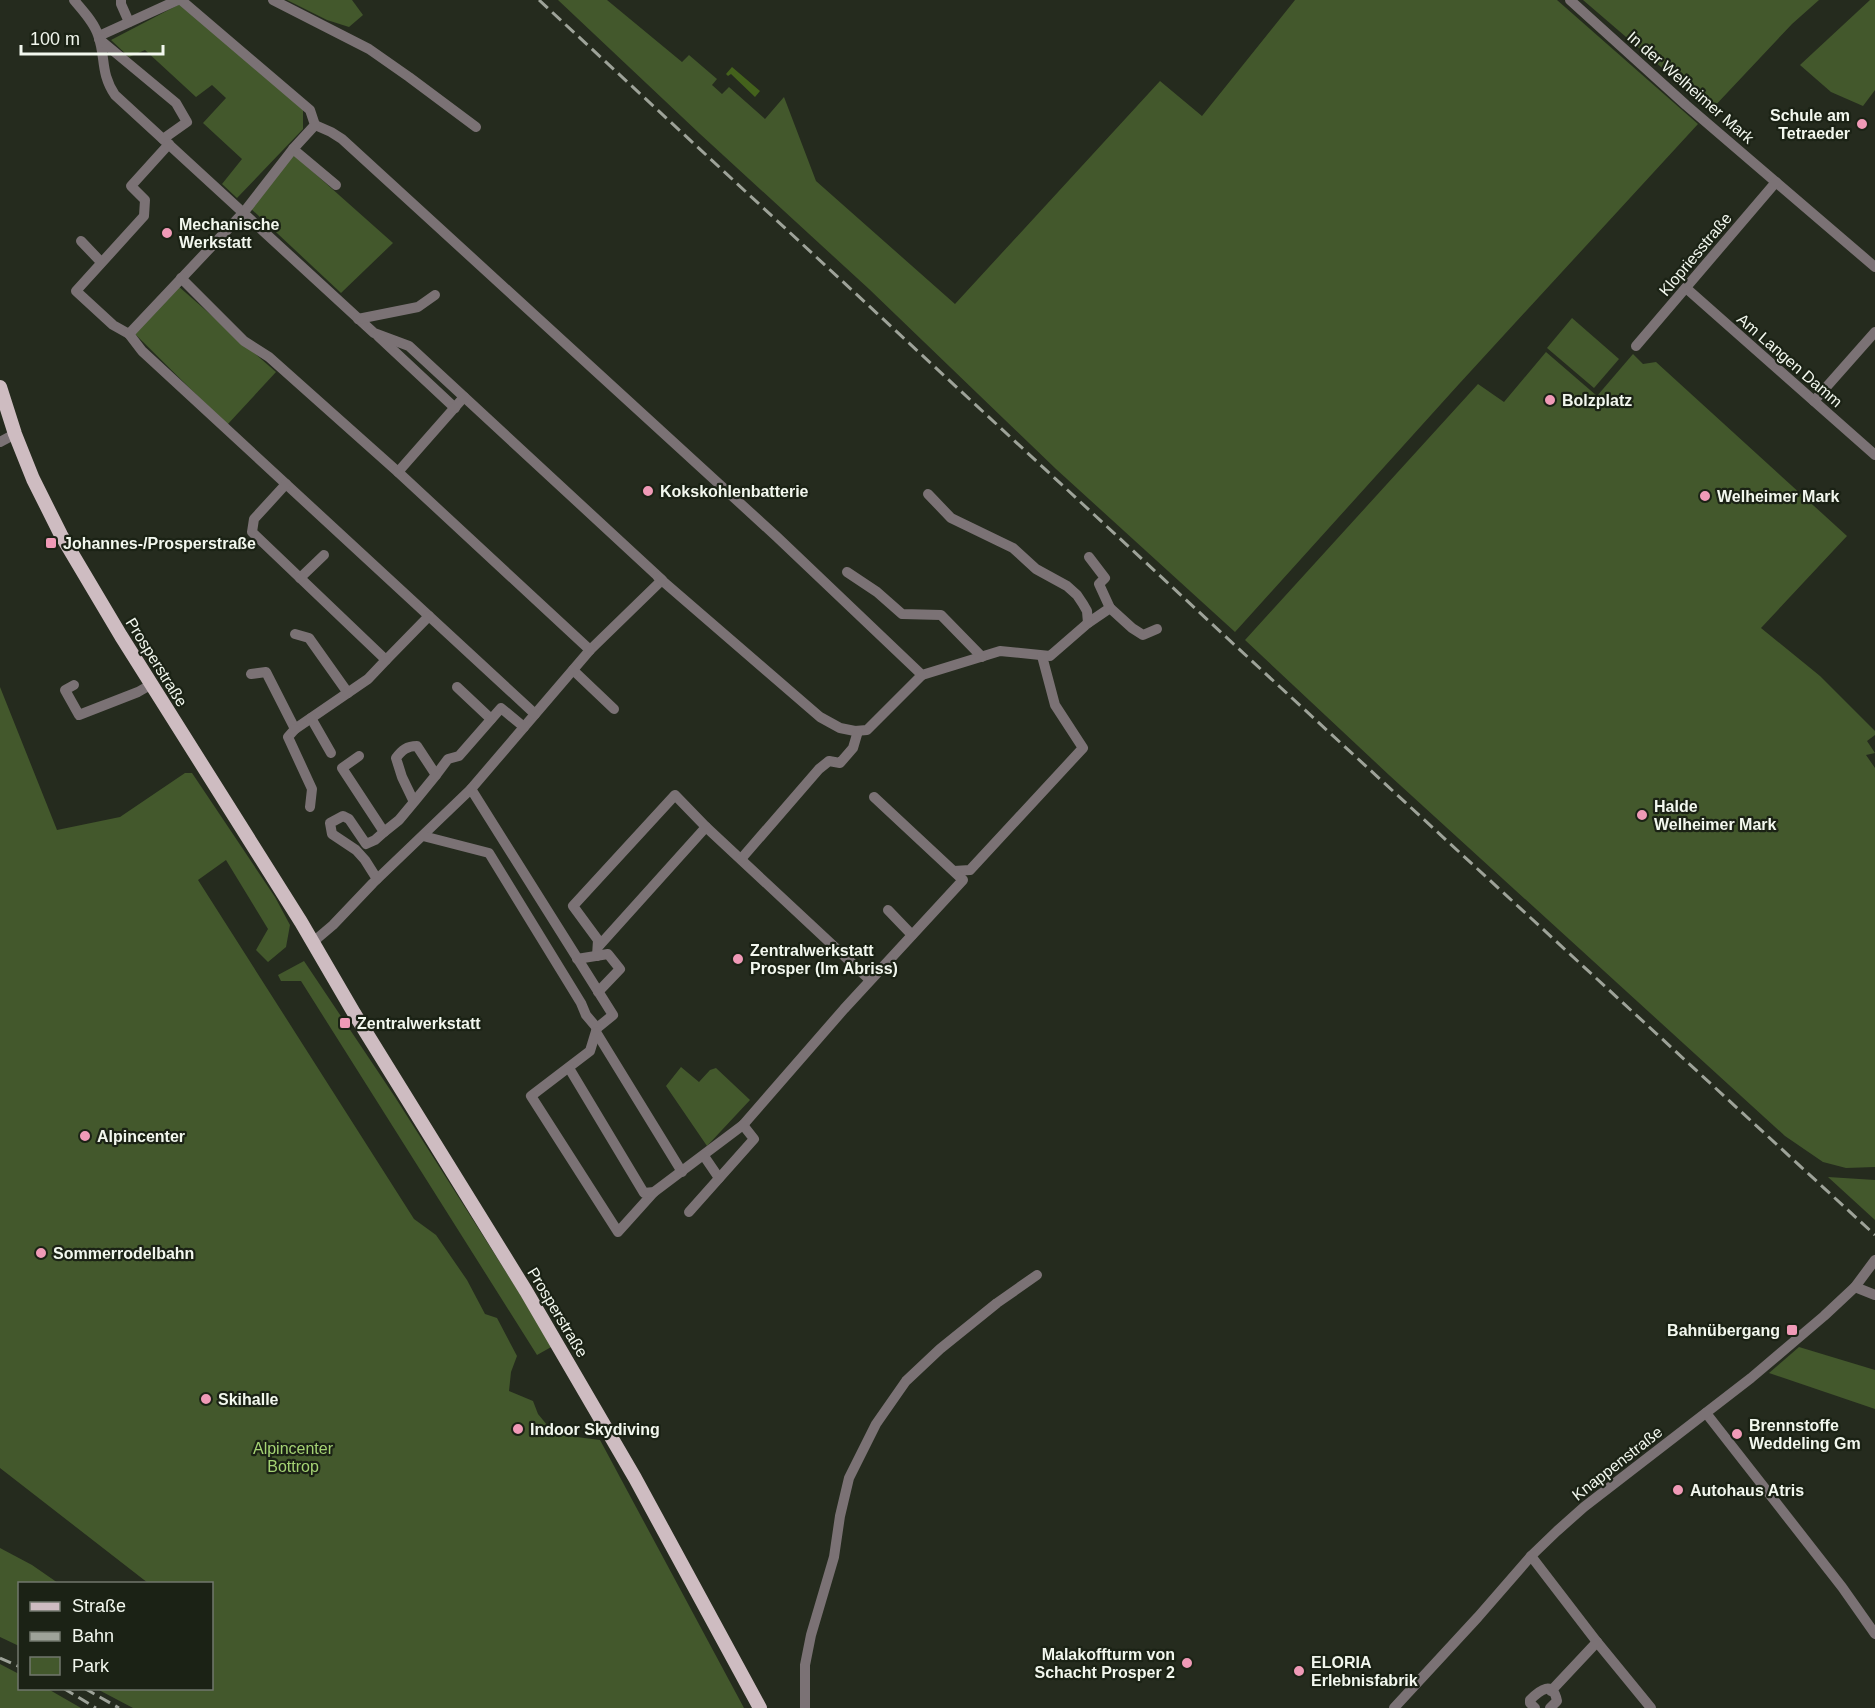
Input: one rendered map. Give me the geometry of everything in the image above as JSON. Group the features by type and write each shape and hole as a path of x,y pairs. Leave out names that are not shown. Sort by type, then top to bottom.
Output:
{"main road":[{"name":"Prosperstraße","path":"0,387 33,479 61,535 477,1210 590,1400 684,1566 760,1708"}],"street":[{"path":"121,0 129,22"},
{"path":"99,38 179,0 310,110 315,125 342,140 777,537 922,675"},
{"path":"273,0 369,50 476,127"},
{"name":"In der Welheimer Mark","path":"1570,0 1686,105 1875,267"},
{"path":"81,3 99,38 104,71 115,95 454,408"},
{"path":"99,38 176,103 187,122 166,142 131,186 145,200 144,216 76,291 113,325 129,334 142,351 535,714"},
{"path":"129,334 244,212 293,149 315,125"},
{"path":"293,149 336,185"},
{"name":"Klopriesstraße","path":"1636,346 1776,182"},
{"path":"81,241 101,262"},
{"path":"180,278 244,341 269,357 398,472 590,650"},
{"name":"Am Langen Damm","path":"1686,288 1875,455"},
{"path":"358,319 418,307 435,295"},
{"path":"1814,401 1875,332"},
{"path":"374,333 409,346 655,574 820,717 840,728 867,729 922,675 1000,651 1050,656 1088,623 1110,608"},
{"path":"398,472 464,397"},
{"path":"0,442 15,434"},
{"path":"286,484 254,519 252,532 386,660"},
{"path":"928,494 951,518 1013,548 1036,569 1067,586 1077,595 1087,611 1088,623"},
{"path":"300,578 324,555"},
{"path":"1089,557 1105,578 1099,584 1110,608 1143,635 1157,629"},
{"path":"847,572 877,592 902,614 941,615 982,657"},
{"path":"313,942 471,789 590,650 662,580 655,574"},
{"path":"310,807 312,789 288,736 368,679 429,616"},
{"path":"295,634 309,638 348,693"},
{"path":"954,871 970,870 1083,748 1055,705 1042,656"},
{"path":"573,670 614,709"},
{"path":"251,674 266,672 295,729"},
{"path":"74,685 65,690 79,715 138,692 152,684"},
{"path":"457,687 491,719"},
{"path":"377,879 356,850 333,834 330,823 343,816 349,819 366,844 375,840 399,820 448,759 459,756 501,708 524,727"},
{"path":"311,718 331,753"},
{"path":"741,859 819,769 829,761 840,763 853,748 858,730"},
{"path":"414,802 396,758 400,753 409,746 417,746 436,776"},
{"path":"359,756 342,768 384,832"},
{"path":"471,789 613,1015 597,1030 590,1050 531,1096 618,1232 654,1192 743,1125 870,980 963,880 874,797"},
{"path":"597,951 598,940 573,906 675,795 870,980"},
{"path":"577,959 597,951 706,826"},
{"path":"423,836 489,853 682,1172"},
{"path":"888,910 912,935"},
{"path":"597,951 608,954 620,969 598,992"},
{"path":"569,1068 644,1192 654,1192"},
{"path":"689,1212 754,1139 743,1125"},
{"path":"704,1156 720,1178"},
{"name":"Knappenstraße","path":"1394,1708 1531,1556 1557,1531 1817,1322 1856,1287 1875,1260"},
{"path":"805,1708 805,1665 811,1635 834,1557 849,1478 876,1424 906,1381 923,1365 997,1303 1037,1275"},
{"path":"1856,1287 1875,1295"},
{"path":"1706,1413 1842,1587 1875,1634"},
{"path":"1531,1556 1651,1708"},
{"path":"1551,1690 1597,1642"},
{"path":"1535,1708 1530,1700 1540,1689 1544,1688 1556,1695 1557,1701 1550,1708"}],"green space":[{"path":"287,0 352,0 363,15 349,27 327,20"},
{"path":"558,0 607,0 682,62 689,55 717,79 712,85 722,94 729,87 765,119 784,97 816,181 955,304 1160,81 1202,116 1295,0 1557,0 1698,124 1235,632 1056,469 869,289"},
{"path":"1583,0 1819,0 1792,24 1711,110"},
{"path":"1870,0 1875,0 1875,90 1863,106 1831,92 1800,65"},
{"path":"180,4 303,109 303,129 237,198 222,184 242,159 203,123 226,98 212,85 196,97 145,50 129,57 111,40"},
{"path":"294,155 393,243 341,293 248,206"},
{"path":"177,285 276,372 227,425 134,333"},
{"path":"1572,318 1619,359 1594,388 1547,348"},
{"path":"1546,352 1597,396 1633,354 1643,364 1656,362 1847,536 1761,628 1820,676 1875,731 1875,735 1867,741 1875,753 1866,755 1875,768 1875,1167 1846,1168 1823,1162 1785,1136 1389,775 1245,640 1478,384 1504,402"},
{"name":"Alpincenter Bottrop","path":"0,687 57,830 120,817 185,773 192,773 275,897 290,925 286,947 268,962 256,950 268,929 226,860 198,880 414,1219 436,1235 467,1280 485,1314 497,1318 517,1356 511,1372 509,1391 533,1401 538,1414 557,1437 561,1435 600,1440 744,1708 133,1708 99,1690 213,1690 213,1582 147,1582 0,1468"},
{"path":"304,961 395,1097 553,1346 537,1355 301,981 281,981 278,975"},
{"path":"681,1067 699,1082 710,1070 716,1068 750,1100 707,1146 666,1086"},
{"path":"1828,1177 1875,1180 1875,1220"},
{"path":"1799,1347 1875,1370 1875,1409 1769,1373"},
{"path":"0,1548 32,1565 57,1582 18,1582 18,1646 0,1637"},
{"path":"0,1664 18,1673 18,1690 50,1690 81,1708 0,1708"}],"shaded area":[{"path":"732,67 760,91 755,97 731,74 728,76 726,74"}],"railway":[{"path":"539,0 1875,1235"},
{"path":"0,1658 18,1666"},
{"path":"66,1690 96,1708"},
{"path":"88,1690 119,1708"}],"place":[{"name":"Schule am Tetraeder","path":"1862,124"},
{"name":"Mechanische Werkstatt","path":"167,233"},
{"name":"Bolzplatz","path":"1550,400"},
{"name":"Kokskohlenbatterie","path":"648,491"},
{"name":"Welheimer Mark","path":"1705,496"},
{"name":"Johannes-/Prosperstraße","path":"51,543"},
{"name":"Halde Welheimer Mark","path":"1642,815"},
{"name":"Zentralwerkstatt Prosper (Im Abriss)","path":"738,959"},
{"name":"Zentralwerkstatt","path":"345,1023"},
{"name":"Alpincenter","path":"85,1136"},
{"name":"Sommerrodelbahn","path":"41,1253"},
{"name":"Bahnübergang","path":"1792,1330"},
{"name":"Skihalle","path":"206,1399"},
{"name":"Indoor Skydiving","path":"518,1429"},
{"name":"Brennstoffe Weddeling Gm","path":"1737,1434"},
{"name":"Autohaus Atris","path":"1678,1490"},
{"name":"Malakoffturm von Schacht Prosper 2","path":"1187,1663"},
{"name":"ELORIA Erlebnisfabrik","path":"1299,1671"}]}
